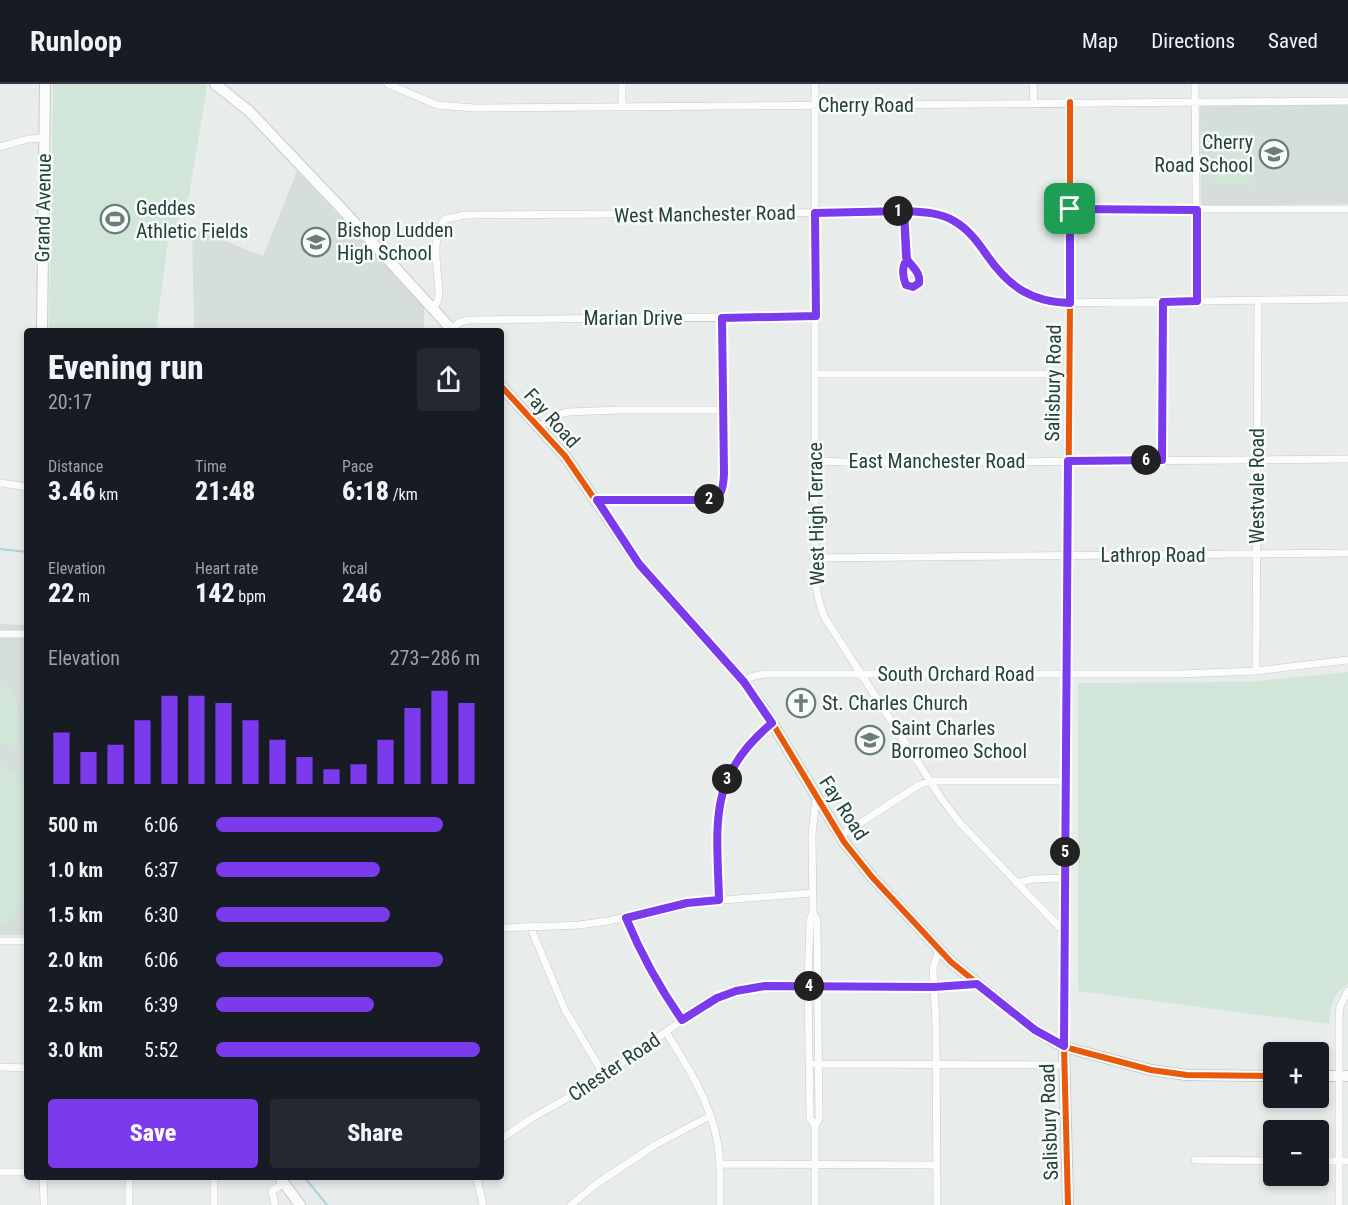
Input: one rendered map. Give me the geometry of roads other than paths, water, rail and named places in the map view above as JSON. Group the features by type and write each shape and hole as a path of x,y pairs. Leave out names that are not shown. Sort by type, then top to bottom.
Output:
{"street":[{"name":"Grand Avenue","path":"42,328 45,84"},
{"path":"214,84 249,111 451,328"},
{"name":"Cherry Road","path":"388,84 426,101 448,107 1348,101"},
{"path":"622,84 622,107"},
{"name":"West High Terrace","path":"815,84 814,558 815,590 818,603 825,618 929,781 960,823 1064,932"},
{"path":"1034,84 1034,103"},
{"path":"1195,84 1197,301"},
{"name":"Salisbury Road","path":"1068,1205 1064,1065 1064,932 1070,374 1070,102"},
{"path":"0,147 28,139 44,138"},
{"path":"1070,209 1348,209"},
{"path":"904,211 907,261"},
{"name":"West Manchester Road","path":"434,308 439,292 437,242 439,226 448,218 466,215 904,211 943,215 953,220 975,239 999,272 1011,284 1038,298 1055,303 1348,300"},
{"name":"Westvale Road","path":"1256,671 1258,301"},
{"path":"1162,460 1163,302"},
{"name":"Marian Drive","path":"455,328 460,322 470,320 816,316"},
{"path":"597,500 704,500 715,498 723,486 725,410 722,318"},
{"path":"816,374 1070,374"},
{"name":"Fay Road","path":"504,389 565,456 639,564 744,682 772,723 840,836 872,877 939,950 1035,1030 1064,1046 1151,1070 1187,1075 1263,1076"},
{"path":"539,427 556,415 568,412 725,410"},
{"name":"East Manchester Road","path":"815,461 875,463 1348,459"},
{"path":"0,483 24,487"},
{"name":"Lathrop Road","path":"814,558 1348,553"},
{"path":"0,634 24,634"},
{"name":"South Orchard Road","path":"744,682 758,674 1066,672 1179,674 1256,671 1348,660"},
{"path":"719,900 719,802 727,779 741,754 755,737 772,723"},
{"path":"840,836 919,785 929,781 1065,781"},
{"path":"815,1126 810,1118 808,986 810,920 813,913 812,835 816,797"},
{"path":"1016,883 1033,879 1065,878"},
{"path":"504,928 579,925 626,918 687,903 812,893"},
{"path":"813,913 817,920 819,1064 819,1119 815,1126 815,1205"},
{"path":"626,918 640,953 664,995 682,1020"},
{"path":"530,926 565,1010 604,1075"},
{"path":"0,940 24,941"},
{"path":"938,1205 933,968 939,950"},
{"name":"Chester Road","path":"504,1138 532,1118 589,1086 682,1020 717,998 736,991 765,986 934,987 977,984"},
{"path":"1339,1205 1343,1076 1339,1027 1340,1005 1348,992"},
{"path":"666,1032 694,1078 710,1116 718,1146 720,1205"},
{"path":"809,1064 1064,1065"},
{"path":"0,1067 24,1068"},
{"path":"576,1203 655,1145 710,1116"},
{"path":"1195,1160 1263,1161"},
{"path":"1329,1161 1348,1161"},
{"path":"720,1164 937,1165"},
{"path":"0,1172 24,1172"},
{"path":"44,1180 44,1203"},
{"path":"129,1180 129,1205"},
{"path":"214,1180 214,1205"},
{"path":"275,1205 272,1191 282,1180 300,1205"},
{"path":"477,1180 483,1205"}],"waterway":[{"path":"0,549 24,552"},
{"path":"307,1180 327,1205"}],"place":[{"name":"Cherry Road School","path":"1274,154"},
{"name":"Geddes Athletic Fields","path":"115,219"},
{"name":"Bishop Ludden High School","path":"316,242"},
{"name":"St. Charles Church","path":"801,703"},
{"name":"Saint Charles Borromeo School","path":"870,740"}]}
